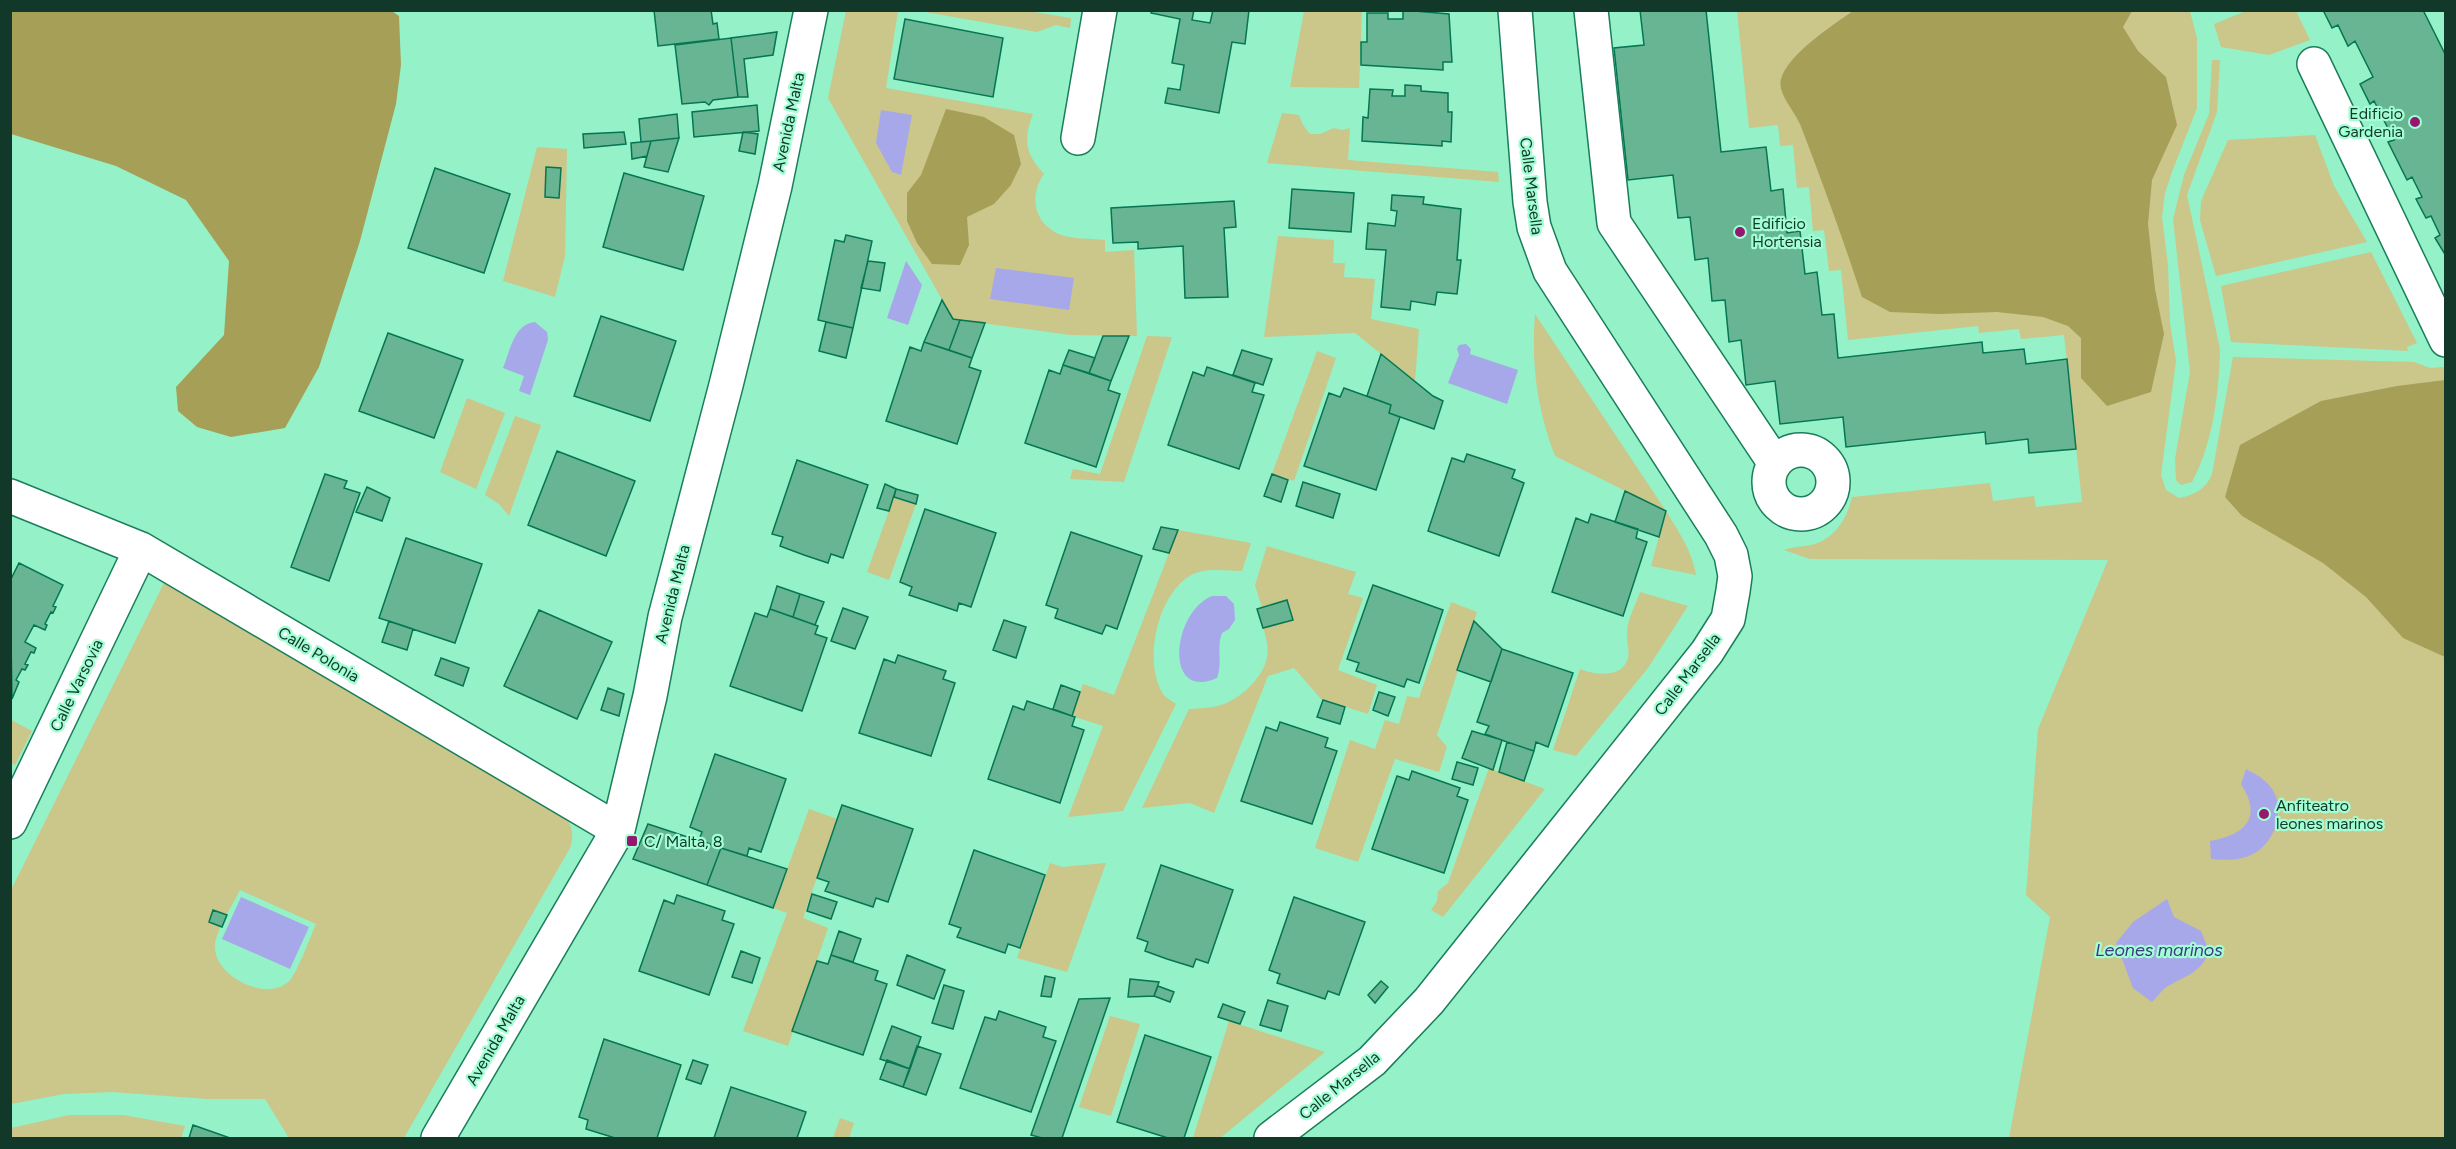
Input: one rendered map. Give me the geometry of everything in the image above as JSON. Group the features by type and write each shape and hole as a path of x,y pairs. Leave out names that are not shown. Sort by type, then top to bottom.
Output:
{"street":[{"name":"Avenida Malta","path":"438,1138 618,830 650,696 665,617 775,186 810,10"},
{"path":"1078,138 1100,10"},
{"name":"Calle Marsella","path":"1271,1138 1372,1061 1429,1001 1707,652 1728,619 1735,576 1731,555 1721,535 1550,271 1540,246 1530,202 1515,10"},
{"path":"1591,10 1614,223 1774,462"},
{"path":"2314,64 2445,340"},
{"name":"Calle Polonia","path":"10,496 141,549 618,830"},
{"name":"Calle Varsovia","path":"10,822 141,549"}],"shaded area":[{"path":"11,11 392,11 399,16 401,65 396,104 360,241 319,367 285,428 231,437 197,427 178,411 176,387 224,335 229,261 186,200 116,166 11,134"},
{"path":"846,11 898,11 886,88 1033,114 1027,139 1033,160 1044,174 1035,197 1041,220 1059,234 1105,240 1105,252 1134,250 1137,336 1070,335 953,319 828,98"},
{"path":"920,11 1028,11 1071,18 1070,28 1056,25 1037,32"},
{"path":"1304,11 1362,11 1359,88 1290,87"},
{"path":"1737,11 2190,11 2197,38 2197,108 2165,193 2162,217 2168,265 2170,323 2176,361 2161,475 2166,490 2179,498 2199,490 2207,484 2212,474 2233,357 2414,362 2430,368 2445,367 2445,1138 2009,1138 2050,917 2026,895 2038,729 2108,560 1810,559 1784,550 1825,540 1844,518 1852,497 1990,483 1993,501 2034,496 2036,507 2082,502 2064,335 2021,339 2019,329 1979,333 1978,326 1848,340 1841,270 1829,271 1824,230 1813,231 1809,187 1797,188 1793,145 1780,146 1778,125 1749,128"},
{"path":"1853,11 2132,11 2123,27 2138,51 2166,77 2177,125 2152,180 2148,224 2155,289 2164,334 2151,392 2107,406 2081,378 2081,338 2068,326 2043,317 1997,312 1939,314 1890,312 1862,297 1800,124 1780,84 1785,69 1802,50"},
{"path":"2246,11 2296,11 2310,40 2269,55 2221,47 2214,24"},
{"path":"2212,60 2220,60 2217,112 2187,195 2220,349 2218,383 2214,417 2205,451 2192,482 2181,485 2176,480 2175,459 2190,372 2173,219 2184,175 2209,114"},
{"path":"946,109 984,117 1014,135 1021,164 1011,185 994,204 967,217 969,245 960,265 932,264 917,243 907,221 907,193 921,175"},
{"path":"1282,113 1299,115 1310,134 1320,134 1334,128 1342,130 1350,128 1348,160 1498,172 1499,182 1267,163"},
{"path":"2315,135 2334,186 2367,242 2216,276 2200,220 2201,201 2228,140"},
{"path":"537,147 567,149 565,256 555,297 503,281"},
{"path":"1278,236 1334,240 1333,263 1345,263 1344,277 1375,279 1371,319 1419,329 1415,381 1355,333 1264,337"},
{"path":"2371,252 2417,343 2407,347 2408,351 2231,342 2221,286"},
{"path":"1535,314 1666,511 1555,456 1544,421 1537,386 1534,351"},
{"path":"1147,336 1172,337 1124,482 1070,479 1073,469 1100,474"},
{"path":"1317,351 1336,358 1294,481 1272,474"},
{"path":"2446,380 2445,657 2403,638 2366,597 2323,563 2242,516 2225,497 2240,445 2321,401 2397,386"},
{"path":"467,398 505,413 476,489 440,472"},
{"path":"515,416 541,425 509,516 499,504 485,495"},
{"path":"894,497 916,504 889,580 867,572"},
{"path":"1666,511 1688,550 1696,575 1651,566"},
{"path":"1178,530 1251,543 1242,571 1210,570 1191,575 1170,597 1157,628 1154,662 1156,678 1162,692 1176,704 1123,811 1068,817 1103,726 1072,716 1083,684 1114,695"},
{"path":"1267,546 1356,572 1348,594 1363,598 1338,670 1377,685 1368,714 1321,699 1294,668 1268,676 1214,813 1190,803 1142,808 1189,709 1218,706 1242,694 1256,680 1265,665 1268,650 1263,628 1293,620 1262,608 1255,585"},
{"path":"168,575 565,816 572,832 570,848 404,1138 289,1138 265,1099 207,1099 112,1092 64,1094 11,1104 10,892","holes":["240,890 316,924 294,974 282,986 271,989 246,984 234,978 218,960 215,949 217,936"]},
{"path":"1640,592 1688,606 1648,668 1576,756 1553,750 1580,669 1599,674 1613,673 1624,666 1627,661 1629,654 1627,628"},
{"path":"1451,602 1477,612 1437,735 1447,747 1439,772 1395,759 1358,862 1315,848 1350,740 1375,749 1385,720 1399,724 1407,696 1419,698"},
{"path":"11,720 32,731 15,765 11,763"},
{"path":"1489,768 1545,789 1443,917 1431,910 1437,901 1438,891 1448,883"},
{"path":"809,809 837,819 803,918 828,928 788,1046 743,1031 787,913 773,908"},
{"path":"1050,863 1062,867 1106,863 1067,972 1017,958"},
{"path":"1110,1016 1140,1024 1111,1116 1079,1107"},
{"path":"1229,1021 1325,1052 1220,1138 1193,1138"},
{"path":"69,1115 123,1115 185,1126 181,1138 11,1138 11,1128"},
{"path":"840,1118 854,1123 849,1138 833,1138"}],"water":[{"path":"881,110 912,115 901,175 892,172 876,143"},
{"path":"906,261 922,285 908,325 887,318"},
{"path":"996,268 1074,278 1069,310 990,299"},
{"path":"535,322 547,332 548,340 530,395 519,391 524,376 503,368 517,333 528,324"},
{"path":"1466,344 1471,349 1470,354 1518,370 1507,404 1448,383 1459,355 1457,349 1459,345"},
{"path":"1212,596 1226,596 1234,604 1235,620 1229,629 1222,633 1217,678 1200,682 1188,678 1181,667 1179,652 1188,619 1199,605"},
{"name":"Anfiteatro leones marinos","path":"2246,769 2264,780 2273,791 2278,812 2273,834 2258,851 2249,856 2225,860 2211,859 2210,841 2233,834 2247,823 2250,806 2241,784"},
{"path":"241,897 309,927 290,969 222,939"},
{"name":"Leones marinos","path":"2167,899 2174,917 2201,931 2209,951 2198,968 2165,988 2152,1002 2133,988 2116,943 2133,922"}],"building":[{"path":"654,10 711,10 713,24 717,23 719,39 658,46"},
{"path":"1152,10 1194,10 1192,20 1210,23 1213,10 1249,10 1245,44 1232,42 1219,113 1165,103 1168,88 1180,90 1184,65 1172,63 1180,19 1151,13"},
{"path":"1403,10 1449,14 1452,62 1443,62 1443,70 1361,65 1361,42 1367,42 1367,13 1388,13 1388,19 1403,19"},
{"name":"Edificio Hortensia","path":"1640,10 1706,10 1721,152 1766,147 1771,191 1783,189 1787,233 1800,231 1805,274 1817,272 1822,315 1834,314 1838,358 1982,342 1983,353 2024,349 2026,364 2067,359 2076,449 2029,453 2028,439 1986,444 1985,432 1846,447 1843,417 1780,424 1775,381 1746,385 1741,340 1729,342 1725,300 1712,301 1708,258 1695,260 1690,217 1678,218 1673,175 1628,180 1614,48 1644,45"},
{"name":"Edificio Gardenia","path":"2323,10 2423,10 2446,56 2446,256 2435,238 2440,235 2431,216 2426,218 2416,199 2422,197 2412,177 2407,180 2388,142 2394,140 2374,101 2370,104 2360,84 2373,77 2355,41 2348,46 2338,25 2332,28"},
{"path":"905,19 1003,38 993,97 894,79"},
{"path":"777,32 773,55 744,59 748,97 738,97 731,38"},
{"path":"731,38 738,97 713,100 709,105 705,102 682,104 675,45"},
{"path":"1405,85 1421,86 1421,91 1448,93 1448,112 1452,112 1451,142 1442,141 1442,146 1362,141 1363,117 1368,118 1370,89 1393,90 1392,96 1405,96"},
{"path":"757,105 759,131 694,137 692,112"},
{"path":"677,114 679,138 641,142 639,119"},
{"path":"624,132 626,144 584,148 583,134"},
{"path":"743,132 758,134 755,154 739,151"},
{"path":"679,138 668,172 644,167 651,141"},
{"path":"651,141 647,156 632,159 631,143"},
{"path":"546,167 561,168 559,198 545,197"},
{"path":"435,168 510,194 484,273 408,248"},
{"path":"624,173 704,196 683,270 603,247"},
{"path":"1292,189 1354,193 1351,232 1289,228"},
{"path":"1392,195 1424,197 1423,204 1461,209 1457,260 1461,260 1457,294 1437,292 1435,305 1411,301 1410,310 1381,307 1386,250 1366,249 1368,223 1395,226 1397,211 1391,210"},
{"path":"1234,201 1236,227 1224,228 1228,297 1185,298 1183,246 1138,249 1138,242 1113,243 1111,208"},
{"path":"846,235 872,241 853,328 818,320 835,240 844,242"},
{"path":"868,261 885,263 880,291 861,288"},
{"path":"942,300 953,319 960,320 949,350 924,342"},
{"path":"601,316 676,341 650,421 574,396"},
{"path":"960,320 985,323 972,358 949,350"},
{"path":"826,322 853,328 846,358 819,351"},
{"path":"388,333 463,360 434,438 359,411"},
{"path":"1103,336 1129,336 1111,381 1089,373"},
{"path":"924,342 972,358 969,367 981,371 957,444 886,421 910,347 921,351"},
{"path":"1069,350 1095,358 1089,373 1063,365"},
{"path":"1242,350 1272,359 1263,385 1233,375"},
{"path":"1381,354 1433,396 1443,401 1434,429 1389,413 1391,405 1367,396"},
{"path":"1063,365 1111,381 1108,390 1120,394 1096,467 1025,443 1049,370 1060,374"},
{"path":"1207,367 1255,383 1252,392 1264,395 1239,469 1168,445 1193,372 1204,376"},
{"path":"1344,388 1391,405 1389,413 1400,417 1376,490 1304,466 1329,393 1340,397"},
{"path":"557,451 635,481 606,556 528,525"},
{"path":"1467,454 1515,470 1512,478 1524,483 1499,556 1428,531 1452,458 1464,462"},
{"path":"797,460 868,485 843,558 831,554 828,563 804,555 780,546 783,537 772,534"},
{"path":"325,474 347,481 344,488 360,493 329,581 291,567"},
{"path":"1272,474 1288,480 1281,502 1264,496"},
{"path":"1303,482 1340,494 1333,518 1296,506"},
{"path":"885,484 896,489 889,511 877,508"},
{"path":"367,487 390,498 382,521 356,512"},
{"path":"896,489 918,495 916,504 894,497"},
{"path":"1625,491 1666,511 1659,537 1615,522"},
{"path":"925,509 996,533 971,607 959,603 957,611 909,595 912,587 900,582"},
{"path":"1591,514 1638,529 1636,538 1647,542 1623,616 1552,592 1576,518 1588,523"},
{"path":"1161,527 1178,530 1169,553 1153,549"},
{"path":"1071,532 1142,556 1117,629 1106,625 1102,634 1055,618 1058,609 1046,605"},
{"path":"406,538 482,564 455,643 379,618"},
{"path":"19,563 63,585 53,606 56,607 45,624 47,625 45,630 34,625 25,642 36,648 34,653 31,652 25,664 28,665 25,670 22,669 16,680 19,682 12,699 10,581"},
{"path":"1373,585 1443,610 1419,683 1407,679 1404,687 1356,671 1359,663 1347,659"},
{"path":"777,586 800,594 793,617 770,609"},
{"path":"800,594 824,602 815,625 793,617"},
{"path":"1287,600 1293,620 1263,628 1257,609"},
{"path":"843,608 868,617 855,649 831,641"},
{"path":"770,609 818,626 815,634 827,638 802,711 730,686 755,613 767,617"},
{"path":"539,610 612,642 577,719 504,686"},
{"path":"1004,620 1026,627 1016,658 993,650"},
{"path":"389,621 413,629 407,650 382,642"},
{"path":"1474,621 1502,649 1491,682 1457,670"},
{"path":"1502,649 1573,673 1548,747 1536,742 1534,751 1507,742 1485,734 1489,726 1477,722"},
{"path":"898,655 946,671 943,679 955,683 931,756 859,733 884,659 895,663"},
{"path":"441,658 469,668 463,686 435,675"},
{"path":"1061,685 1080,692 1072,716 1053,709"},
{"path":"608,688 624,694 619,716 601,710"},
{"path":"1379,692 1395,697 1388,716 1373,710"},
{"path":"1323,700 1345,707 1340,724 1317,717"},
{"path":"1027,701 1075,717 1072,726 1084,730 1060,803 988,779 1013,706 1024,710"},
{"path":"1280,722 1328,738 1325,747 1337,751 1312,824 1241,801 1266,727 1277,731"},
{"path":"1472,731 1502,740 1493,770 1462,758"},
{"path":"1507,742 1534,751 1524,781 1499,772"},
{"path":"715,754 786,779 761,852 749,848 747,856 721,848 699,840 702,832 690,827"},
{"path":"1457,762 1478,768 1473,785 1452,779"},
{"path":"1412,771 1460,788 1457,796 1468,800 1444,873 1372,849 1397,776 1409,780"},
{"path":"842,805 913,829 888,902 876,898 873,907 825,891 829,882 817,878"},
{"path":"648,824 721,848 707,885 633,859"},
{"path":"721,848 787,869 773,908 707,885"},
{"path":"974,850 1045,875 1020,948 1008,944 1005,953 957,937 961,928 949,924"},
{"path":"1161,865 1233,890 1208,963 1196,959 1193,967 1167,959 1145,951 1148,942 1137,938"},
{"path":"812,894 837,902 831,919 807,911"},
{"path":"677,895 725,911 722,920 734,924 709,995 639,971 664,900 674,904"},
{"path":"1294,897 1365,922 1339,995 1328,991 1325,999 1277,983 1280,974 1269,970"},
{"path":"213,910 227,915 222,927 209,922"},
{"path":"839,931 861,939 853,962 831,955"},
{"path":"741,951 760,958 752,983 732,977"},
{"path":"831,955 878,971 875,980 887,984 863,1055 792,1031 817,961 828,964"},
{"path":"907,955 945,970 934,999 897,985"},
{"path":"1045,976 1055,978 1051,997 1041,996"},
{"path":"1130,979 1159,982 1154,996 1128,997"},
{"path":"1381,981 1388,987 1375,1003 1368,995"},
{"path":"944,985 964,991 953,1029 932,1023"},
{"path":"1158,986 1174,992 1170,1002 1154,996"},
{"path":"1110,998 1062,1138 1042,1138 1031,1135 1079,999"},
{"path":"1268,1000 1288,1006 1281,1031 1260,1025"},
{"path":"1223,1004 1245,1012 1240,1024 1218,1017"},
{"path":"999,1011 1046,1027 1043,1037 1056,1041 1031,1112 960,1088 985,1017 996,1020"},
{"path":"892,1026 921,1037 910,1069 880,1059"},
{"path":"1145,1035 1211,1057 1184,1138 1168,1138 1117,1122"},
{"path":"604,1039 681,1065 657,1138 615,1138 586,1129 588,1120 579,1117"},
{"path":"917,1046 941,1054 926,1095 903,1087"},
{"path":"693,1060 708,1065 701,1084 686,1079"},
{"path":"887,1060 910,1069 903,1087 880,1079"},
{"path":"731,1087 806,1112 797,1138 714,1138"},
{"path":"193,1125 230,1138 189,1138"}],"place":[{"name":"Edificio Gardenia","path":"2415,122"},
{"name":"Edificio Hortensia","path":"1740,232"},
{"name":"Anfiteatro leones marinos","path":"2264,814"},
{"name":"C/ Malta, 8","path":"632,841"}]}
